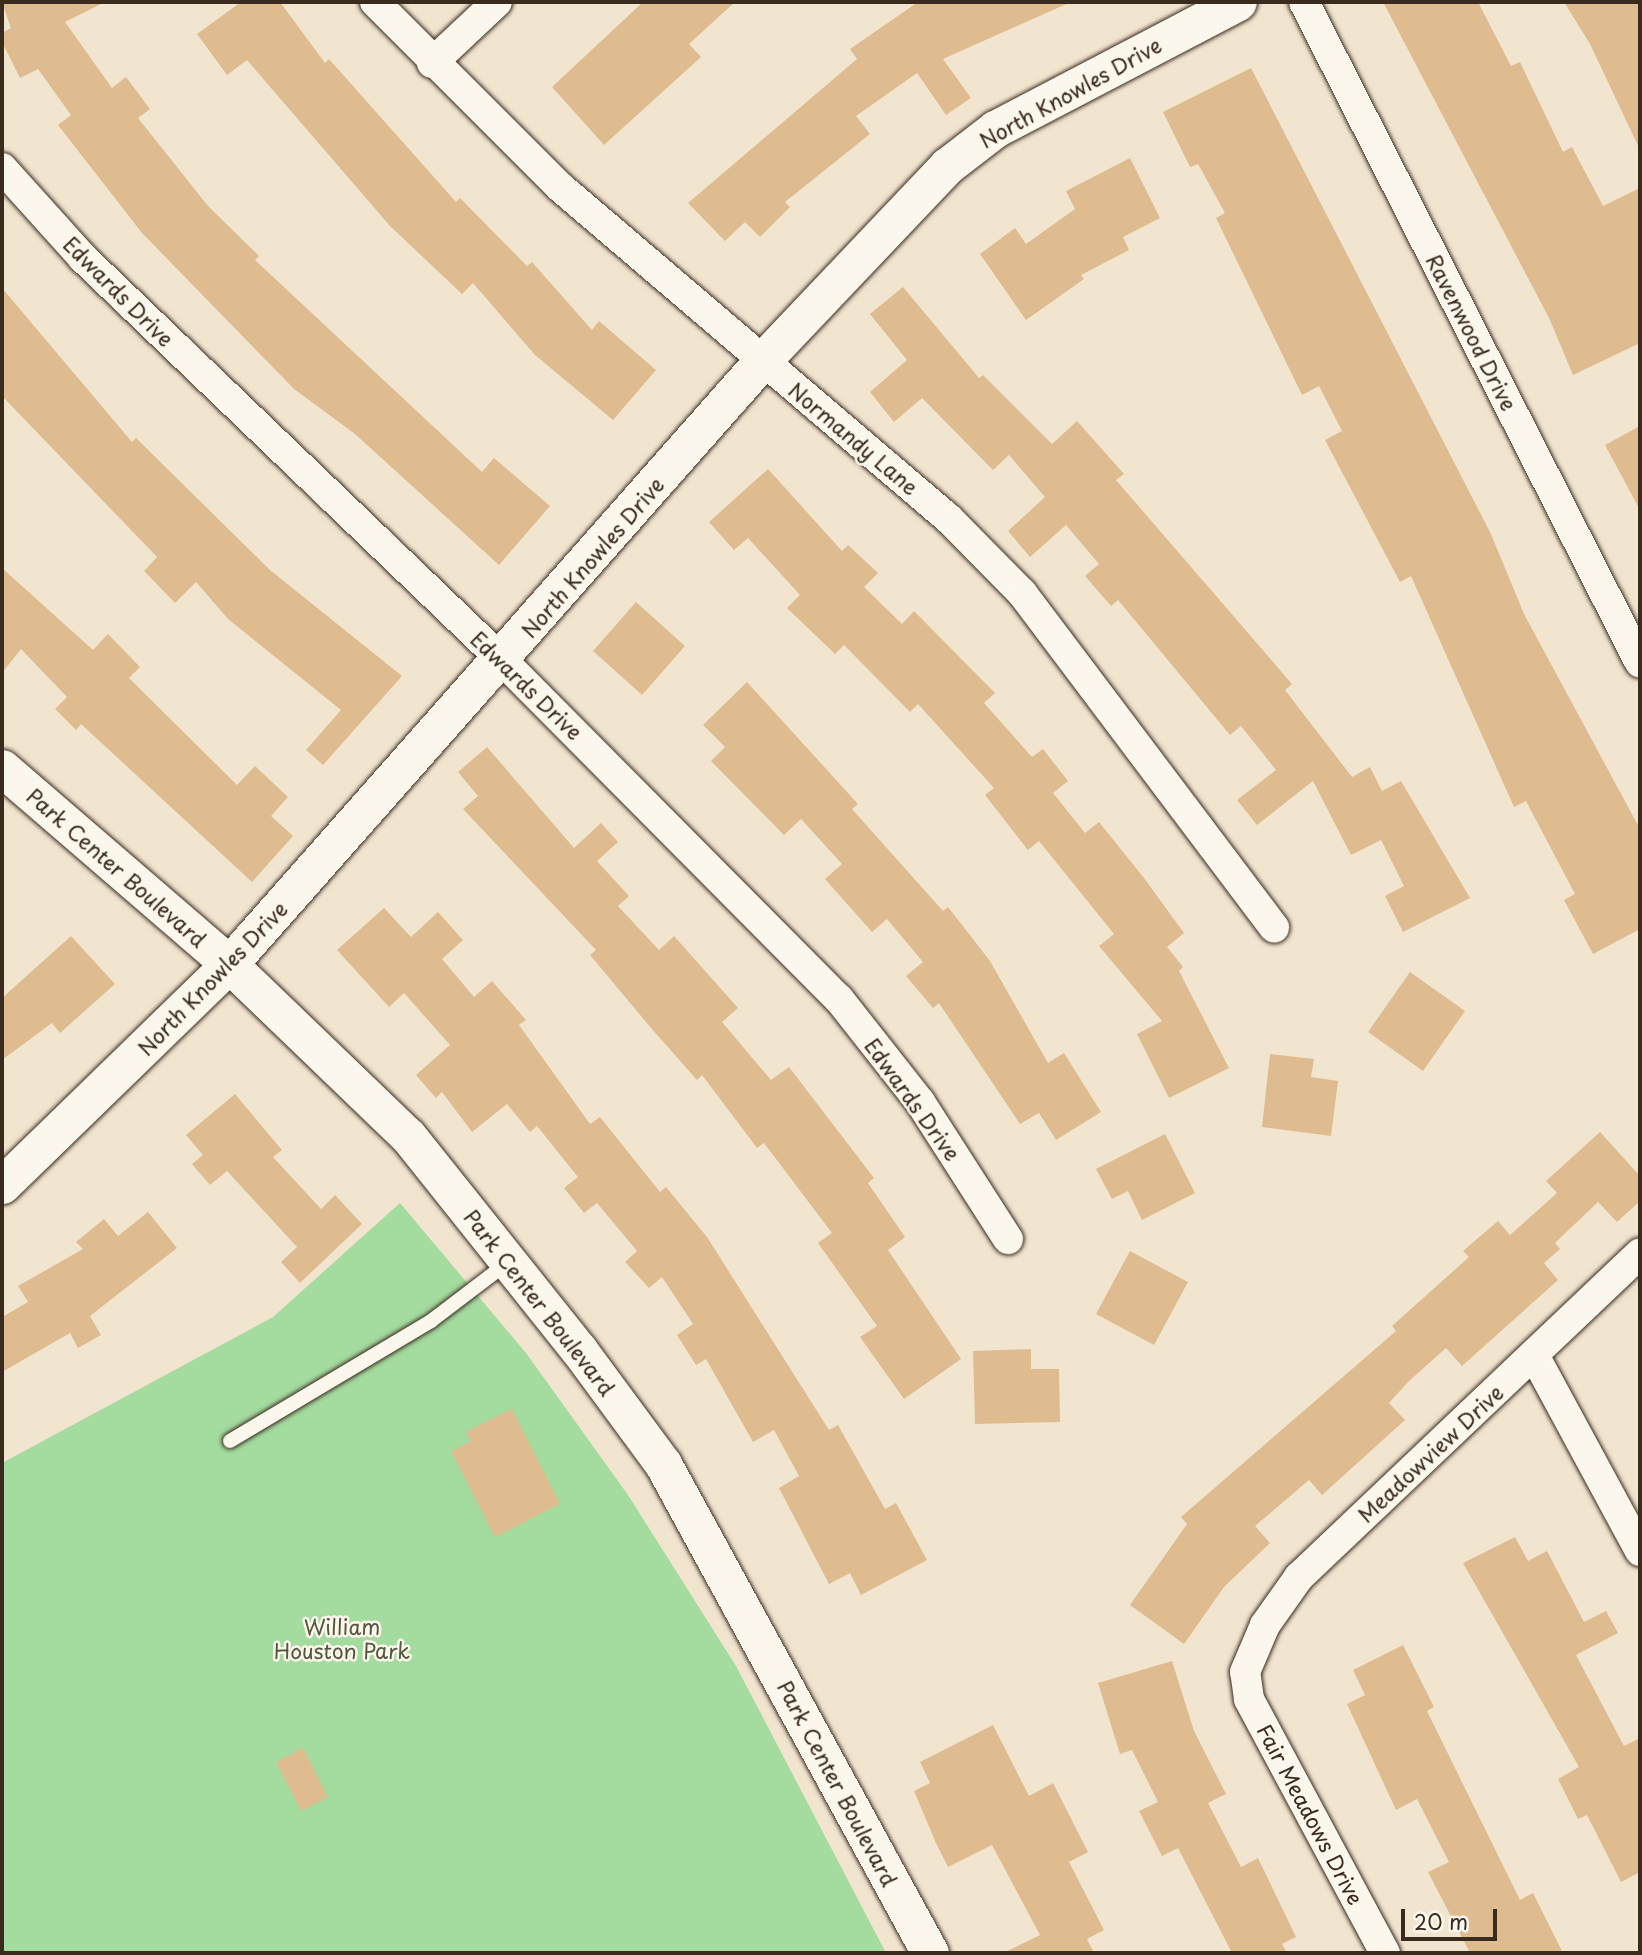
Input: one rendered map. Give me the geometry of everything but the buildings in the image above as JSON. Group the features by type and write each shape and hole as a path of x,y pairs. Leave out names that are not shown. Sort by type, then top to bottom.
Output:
{"street":[{"name":"Normandy Lane","path":"375,2 432,63 560,187 949,519 1022,593 1275,928"},
{"path":"432,63 496,2"},
{"name":"North Knowles Drive","path":"2,1185 229,964 502,660 762,361 947,166 995,129 1238,2"},
{"name":"Ravenwood Drive","path":"1304,2 1636,644"},
{"name":"Edwards Drive","path":"2,168 82,257 502,660 839,999 920,1102 1008,1239"},
{"name":"Park Center Boulevard","path":"2,768 229,964 408,1136 509,1262 663,1464 930,1953"},
{"name":"Meadowview Drive","path":"1245,1672 1265,1625 1299,1577 1640,1253"},
{"path":"1534,1355 1640,1551"},
{"name":"Fair Meadows Drive","path":"1245,1672 1249,1699 1385,1953"}],"lane":[{"path":"230,1441 431,1321 509,1262"}],"green space":[{"name":"William Houston Park","path":"400,1203 526,1353 628,1495 736,1666 886,1953 2,1953 2,1463 273,1317"}]}
